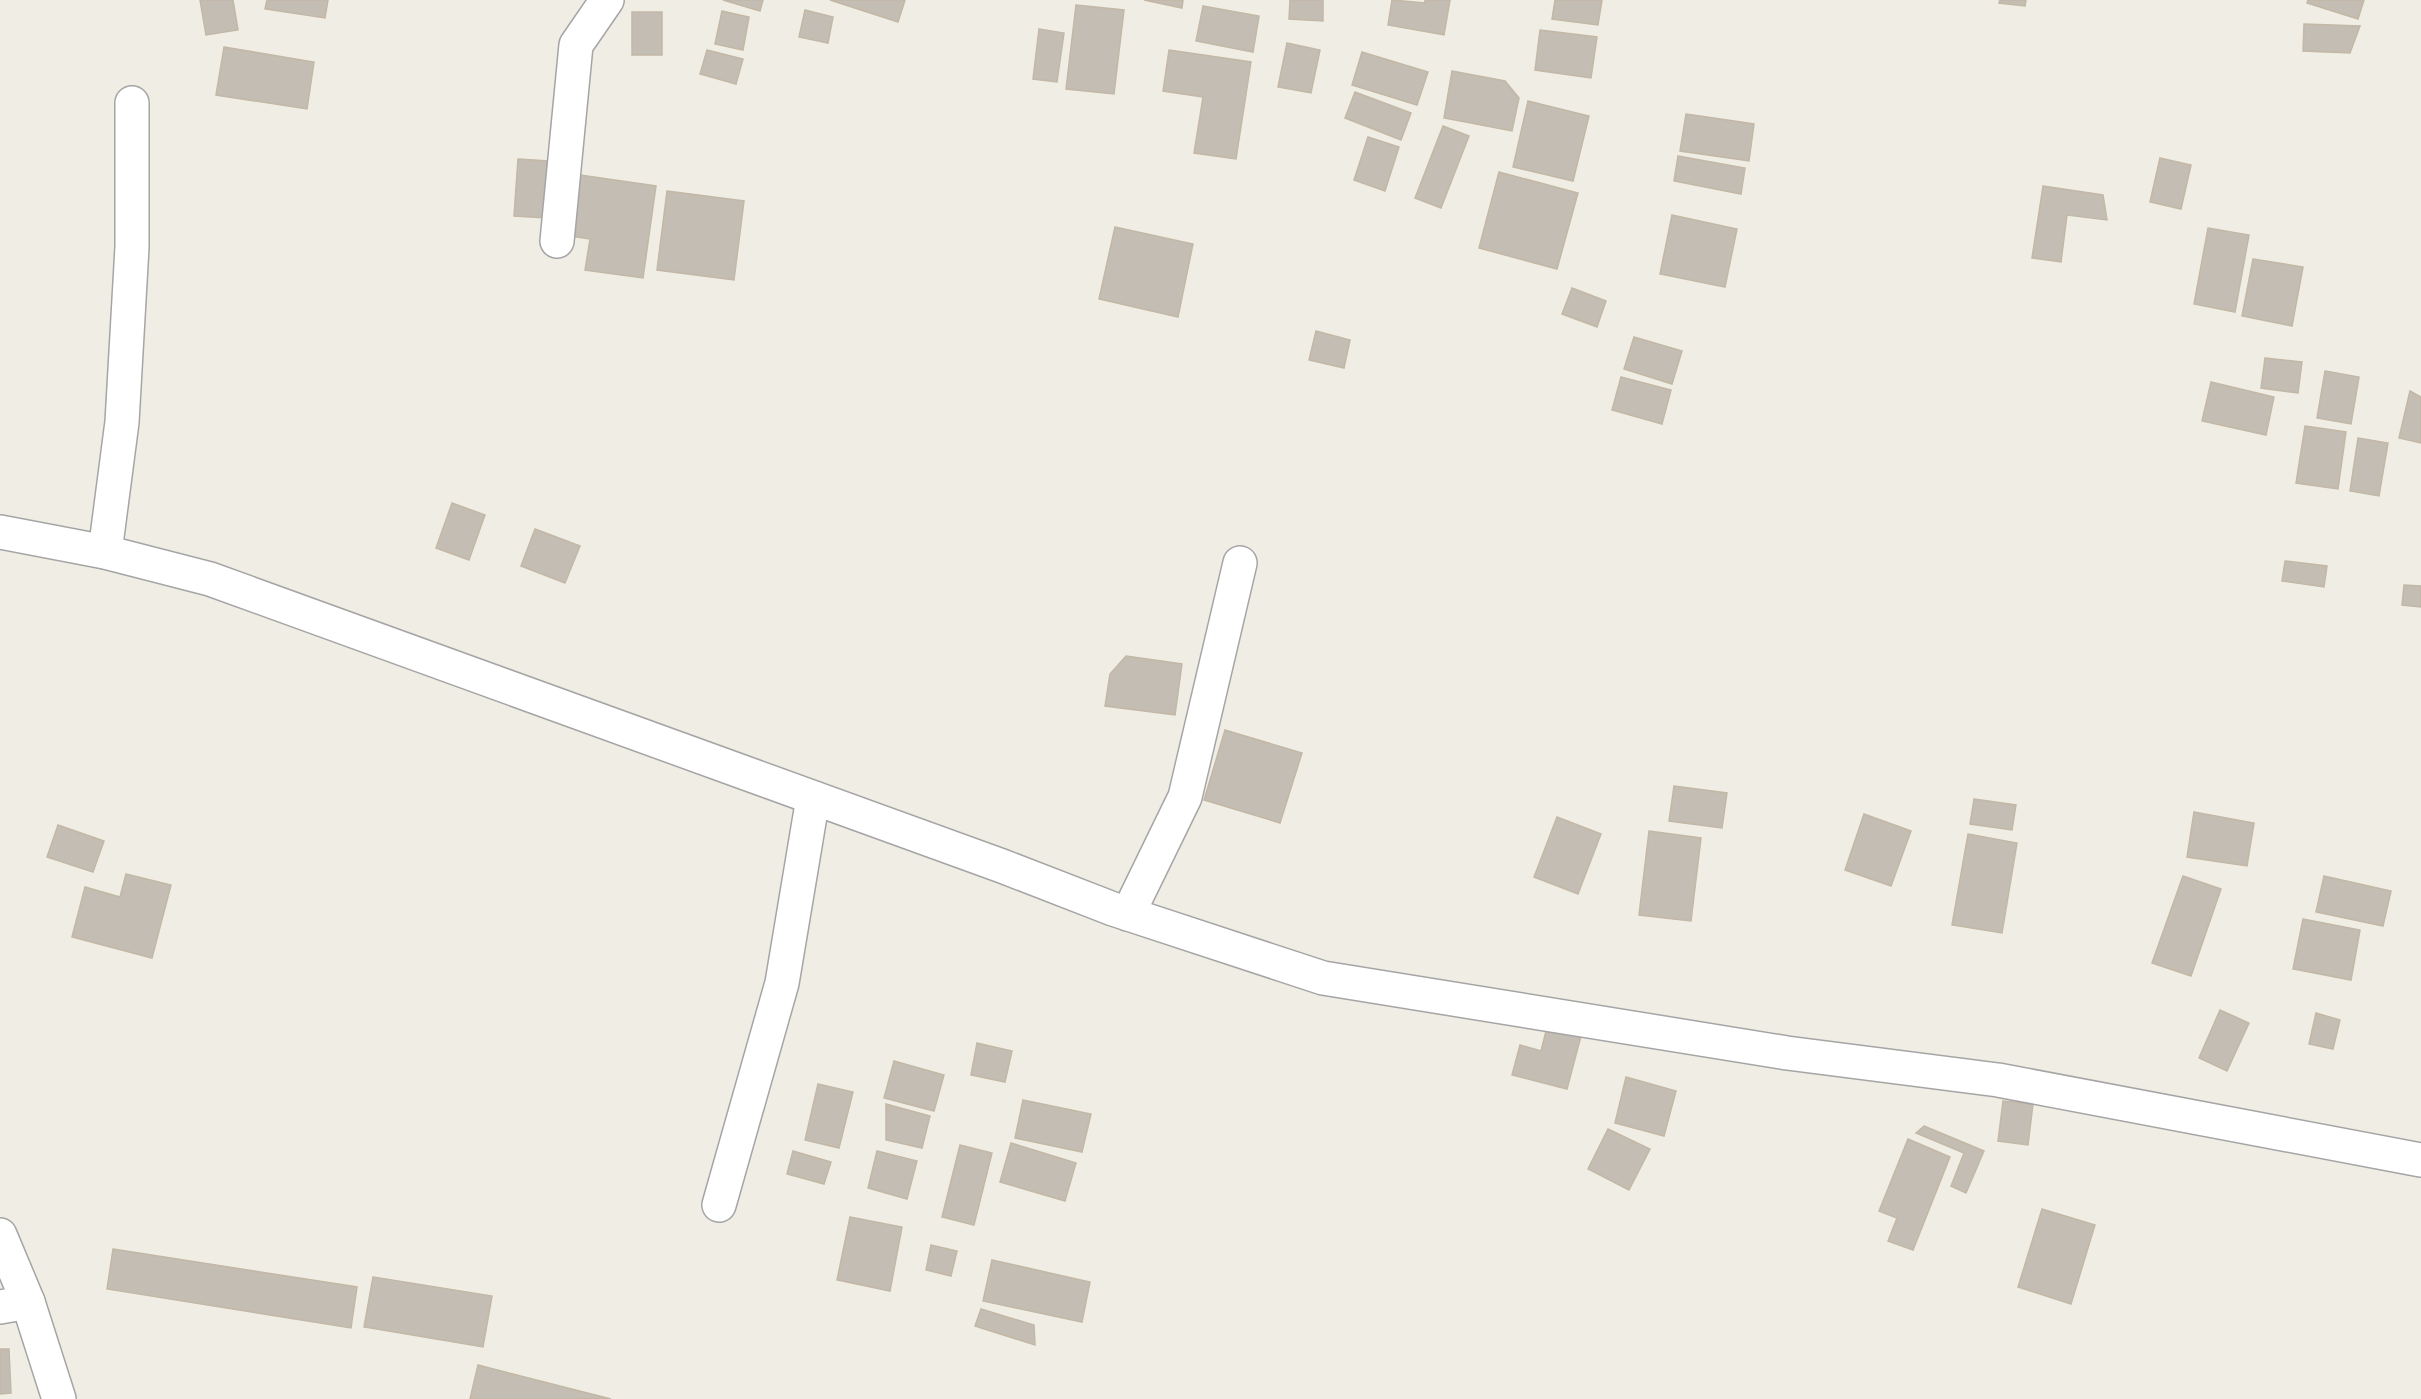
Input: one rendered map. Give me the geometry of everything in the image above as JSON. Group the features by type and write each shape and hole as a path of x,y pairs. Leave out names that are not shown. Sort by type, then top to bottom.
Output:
{"street":[{"path":"557,242 576,45 607,0"},
{"path":"105,552 124,399 132,247 132,103"},
{"path":"0,532 105,552 210,579 1128,914 1323,978 1787,1053 1998,1080 2421,1160"},
{"path":"1128,914 1185,797 1240,563"},
{"path":"719,1205 782,983 813,798"},
{"path":"0,1235 14,1305 59,1399"}],"building":[{"path":"200,0 233,0 238,30 206,35"},
{"path":"267,0 328,0 325,18 265,9"},
{"path":"723,0 763,0 760,11"},
{"path":"830,0 905,0 898,22"},
{"path":"1144,0 1183,0 1182,8"},
{"path":"1290,0 1323,0 1323,21 1289,19"},
{"path":"1392,0 1425,3 1425,0 1450,0 1444,35 1388,25"},
{"path":"1555,0 1602,0 1598,25 1552,19"},
{"path":"2000,0 2026,0 2025,6 1999,3"},
{"path":"2308,0 2364,0 2358,19 2307,3"},
{"path":"1076,5 1124,10 1114,94 1066,89"},
{"path":"1203,6 1259,16 1253,52 1196,41"},
{"path":"805,10 833,17 828,43 799,37"},
{"path":"722,11 749,17 743,50 715,44"},
{"path":"632,12 662,12 662,55 632,55"},
{"path":"2304,24 2360,26 2350,53 2303,51"},
{"path":"1039,29 1064,33 1057,82 1033,79"},
{"path":"1540,30 1597,37 1591,78 1535,70"},
{"path":"1287,43 1320,50 1311,93 1278,87"},
{"path":"224,47 314,62 307,109 216,95"},
{"path":"707,50 743,59 736,84 700,74"},
{"path":"1169,50 1251,62 1236,159 1194,153 1203,97 1163,91"},
{"path":"1362,52 1428,72 1417,105 1352,85"},
{"path":"1452,71 1505,81 1519,98 1512,131 1444,118"},
{"path":"1355,92 1411,113 1401,140 1345,118"},
{"path":"1528,101 1589,116 1573,181 1513,167"},
{"path":"1686,114 1754,124 1749,161 1680,151"},
{"path":"1443,126 1469,136 1441,208 1415,198"},
{"path":"1368,137 1399,147 1385,191 1354,180"},
{"path":"1678,156 1745,168 1741,194 1674,181"},
{"path":"2160,158 2191,165 2181,209 2150,202"},
{"path":"518,159 549,161 546,218 514,216"},
{"path":"1499,172 1578,193 1557,269 1479,248"},
{"path":"580,175 656,186 643,278 585,270 590,239 571,236"},
{"path":"2043,186 2103,195 2107,220 2067,215 2061,262 2032,258"},
{"path":"667,191 744,201 734,280 657,270"},
{"path":"1672,215 1737,229 1725,287 1660,274"},
{"path":"1115,227 1193,244 1178,317 1099,299"},
{"path":"2208,228 2249,235 2235,312 2194,304"},
{"path":"2253,259 2303,267 2292,326 2242,316"},
{"path":"1572,288 1606,301 1597,327 1562,314"},
{"path":"1316,331 1350,340 1344,368 1309,360"},
{"path":"1634,337 1682,351 1672,384 1624,369"},
{"path":"2265,358 2302,362 2298,393 2261,388"},
{"path":"2325,371 2359,377 2351,424 2317,418"},
{"path":"1621,377 1671,390 1662,424 1612,410"},
{"path":"2211,382 2274,397 2266,435 2202,421"},
{"path":"2410,391 2421,397 2421,443 2399,438"},
{"path":"2305,426 2346,432 2338,489 2296,483"},
{"path":"2358,438 2388,443 2379,496 2350,491"},
{"path":"452,503 485,515 469,560 436,548"},
{"path":"535,529 580,546 565,583 521,566"},
{"path":"2285,561 2327,566 2324,587 2282,581"},
{"path":"2404,585 2421,586 2421,607 2402,605"},
{"path":"1126,656 1182,664 1175,715 1105,706 1110,674"},
{"path":"1225,730 1302,753 1280,823 1204,800"},
{"path":"1674,786 1727,793 1722,828 1669,821"},
{"path":"1974,799 2016,805 2012,830 1970,824"},
{"path":"2194,812 2254,823 2247,866 2187,857"},
{"path":"1864,814 1911,831 1891,886 1845,870"},
{"path":"1557,817 1601,834 1578,894 1534,877"},
{"path":"58,825 104,841 93,872 47,857"},
{"path":"1649,831 1701,838 1691,921 1639,915"},
{"path":"1968,834 2017,843 2002,933 1952,925"},
{"path":"126,874 171,885 152,958 72,937 85,887 120,897"},
{"path":"2183,876 2221,889 2191,976 2152,963"},
{"path":"2324,876 2391,891 2383,926 2316,912"},
{"path":"2303,919 2360,930 2351,980 2293,969"},
{"path":"2220,1010 2249,1023 2227,1071 2199,1058"},
{"path":"2316,1013 2340,1020 2333,1049 2309,1044"},
{"path":"1547,1027 1581,1036 1567,1089 1512,1075 1520,1045 1541,1051"},
{"path":"977,1043 1012,1051 1005,1082 971,1075"},
{"path":"894,1061 944,1075 934,1111 884,1098"},
{"path":"1626,1077 1676,1091 1664,1136 1615,1123"},
{"path":"818,1084 853,1092 839,1148 805,1140"},
{"path":"1023,1100 1091,1114 1082,1152 1015,1138"},
{"path":"2003,1101 2033,1104 2028,1145 1998,1141"},
{"path":"886,1104 930,1116 922,1148 886,1140"},
{"path":"1924,1126 1984,1151 1966,1193 1951,1186 1964,1153 1916,1133"},
{"path":"1608,1129 1650,1149 1629,1190 1588,1169"},
{"path":"1908,1139 1950,1157 1913,1250 1888,1241 1897,1218 1879,1211"},
{"path":"1011,1143 1076,1163 1065,1201 1000,1182"},
{"path":"960,1145 992,1153 974,1225 942,1217"},
{"path":"793,1151 831,1162 824,1184 787,1174"},
{"path":"877,1151 917,1161 907,1199 868,1188"},
{"path":"2042,1209 2095,1225 2071,1304 2018,1287"},
{"path":"850,1217 902,1227 890,1291 837,1280"},
{"path":"931,1245 957,1251 951,1276 926,1270"},
{"path":"113,1249 357,1287 351,1328 107,1289"},
{"path":"992,1260 1090,1282 1082,1322 983,1301"},
{"path":"373,1277 492,1296 483,1347 364,1327"},
{"path":"981,1309 1034,1325 1035,1345 975,1326"},
{"path":"0,1349 9,1349 11,1393 0,1394"},
{"path":"478,1365 611,1399 470,1399"}]}
